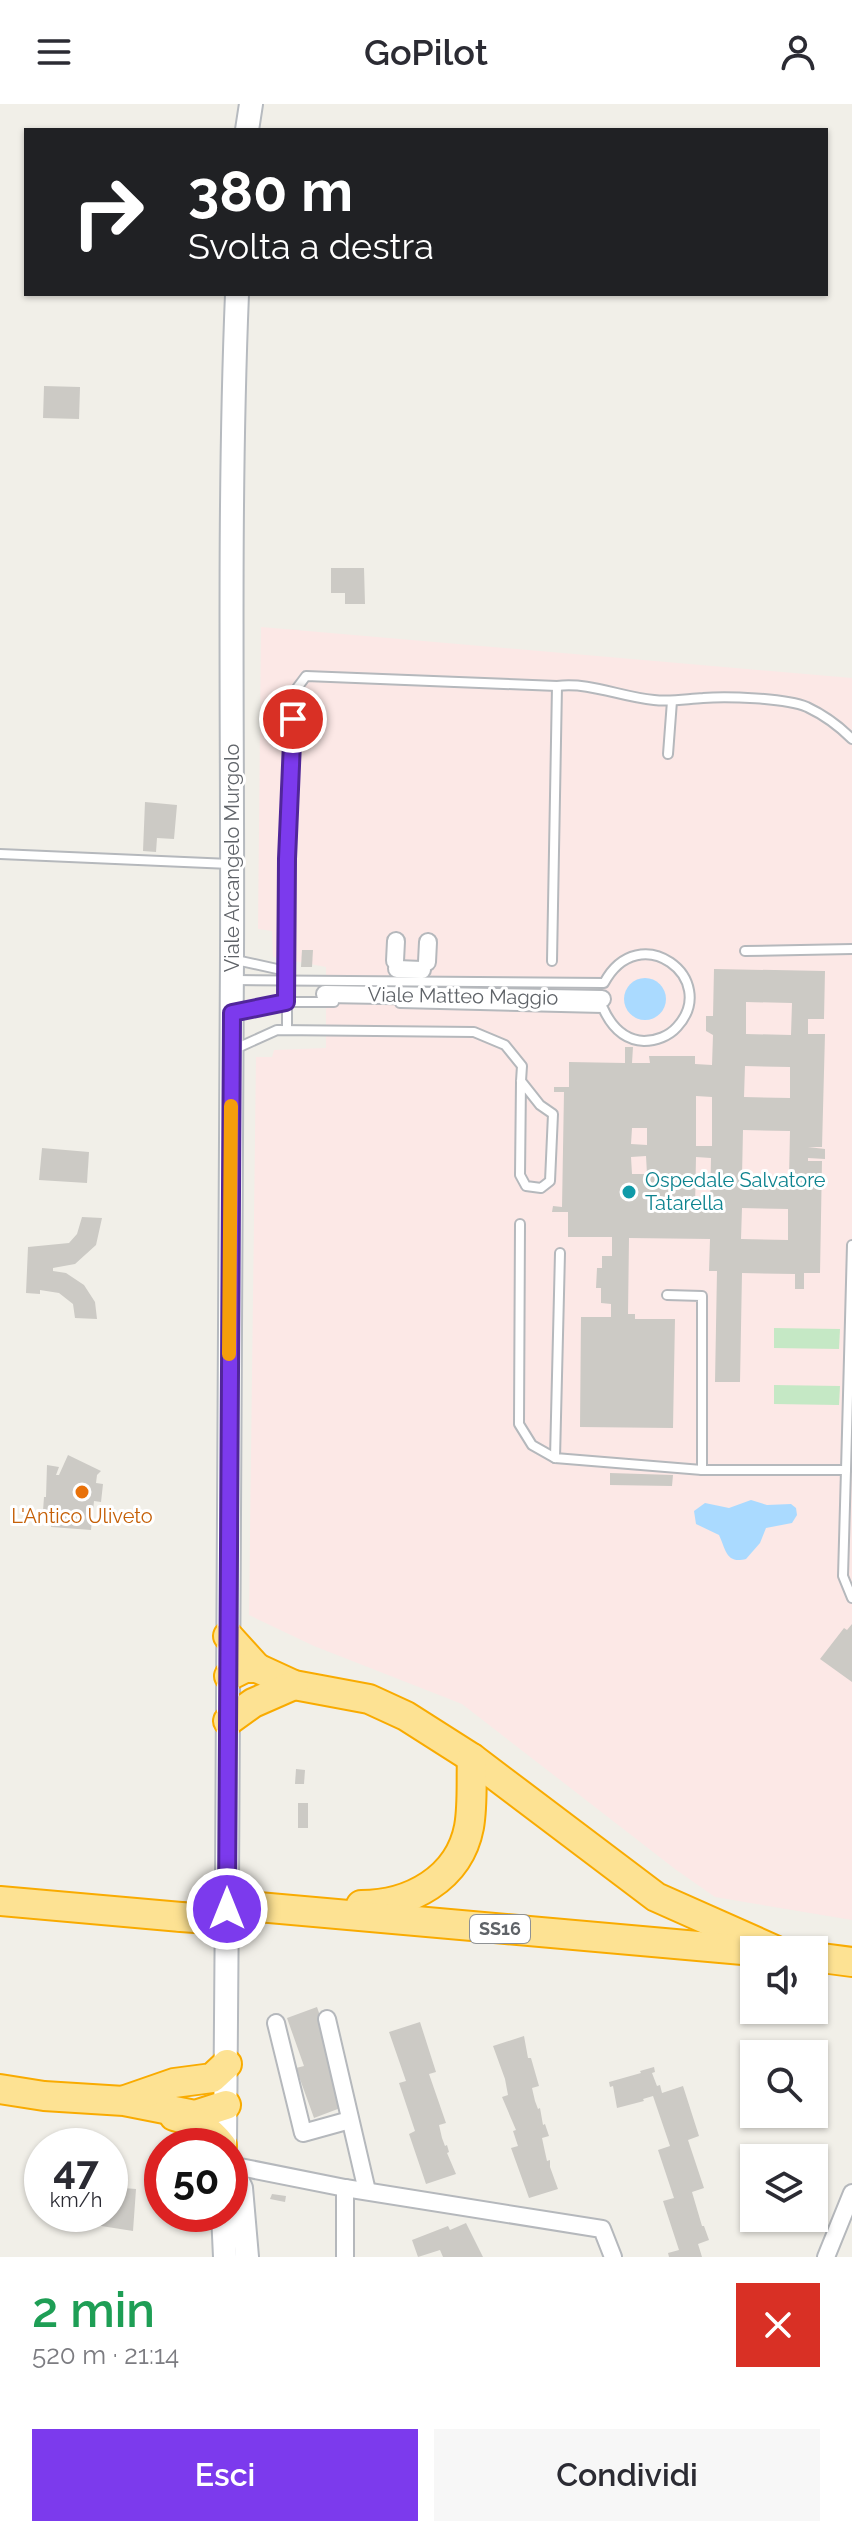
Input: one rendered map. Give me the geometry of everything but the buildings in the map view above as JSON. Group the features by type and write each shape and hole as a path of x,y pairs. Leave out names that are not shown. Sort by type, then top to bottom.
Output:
{"highway":[{"path":"228,1636 257,1668 284,1689"},
{"path":"229,1676 245,1668 257,1668"},
{"path":"229,1676 246,1686 369,1699 406,1716 472,1758 656,1897 744,1936"},
{"path":"228,1721 253,1703 284,1689"},
{"path":"254,1912 390,1902 434,1884 450,1868 463,1848 469,1826 472,1758"},
{"name":"SS16","path":"0,1886 180,1908"},
{"name":"SS16","path":"0,1901 254,1912 740,1950"},
{"path":"0,1914 19,1912 93,1917 180,1908"},
{"name":"SS16","path":"254,1912 740,1966"},
{"path":"828,1959 852,1962"},
{"path":"828,1975 852,1977"},
{"path":"124,2101 174,2083 212,2078 227,2064"},
{"path":"188,2082 226,2105"},
{"path":"0,2089 44,2096 124,2101 195,2115 226,2105"},
{"path":"124,2101 205,2128"}],"main road":[{"path":"247,128 251,104"},
{"name":"Viale Arcangelo Murgolo","path":"225,2128 232,1013 231,626 237,296"},
{"path":"224,2232 225,2257"},
{"path":"245,2232 247,2257"}],"street":[{"path":"396,941 396,965 424,966 428,942"},
{"name":"Viale Matteo Maggio","path":"325,994 409,989 602,999"},
{"path":"327,2019 367,2191"},
{"path":"276,2023 303,2133 350,2120"},
{"path":"248,2169 345,2188 602,2229 613,2257"},
{"path":"345,2188 345,2257"},
{"path":"826,2257 852,2193"}],"lane":[{"path":"287,1029 293,719 297,688 306,676 557,686 574,684 649,700 706,697 749,699 805,706 836,724 852,739"},
{"path":"552,961 557,686"},
{"path":"668,754 672,701"},
{"path":"0,854 231,864"},
{"path":"745,951 852,949"},
{"path":"232,970 286,982 409,989 604,983 611,970 622,960 650,953 676,965 685,978 689,992 689,1006 674,1031 646,1041 632,1039 619,1032 603,1008 286,1002 232,1013"},
{"path":"232,970 286,971"},
{"path":"231,1051 277,1030 287,1029 474,1032 505,1045 522,1066 521,1081 520,1175 526,1186 541,1188 550,1181 553,1114 540,1105 521,1081"},
{"path":"520,1224 519,1424 532,1445 555,1458 702,1470 846,1470"},
{"path":"852,1245 846,1309 843,1424 846,1470 843,1576 852,1598"},
{"path":"555,1458 560,1253"},
{"path":"667,1295 702,1296 702,1470"}],"shaded area":[{"path":"261,627 852,678 852,1920 715,1897 462,1704 314,1646 249,1615 256,1057 272,1057 274,1050 326,1048 326,967 273,957 272,931 258,929"}],"green space":[{"path":"774,1328 840,1329 839,1349 774,1348"},
{"path":"774,1385 840,1386 839,1405 774,1404"}],"water":[{"path":"645,978 660,984 666,999 660,1014 645,1020 630,1014 624,999 630,984"},
{"path":"751,1500 767,1505 791,1504 796,1508 797,1515 792,1523 766,1528 760,1543 746,1559 734,1559 728,1554 719,1535 696,1524 694,1511 705,1503 729,1508"}],"slow traffic":[{"path":"229,1354 231,1106"}],"place":[{"name":"Ospedale Salvatore Tatarella","path":"629,1192"},
{"name":"L'Antico Uliveto","path":"82,1492"}],"route":[{"path":"227,1909 232,1013 286,1002 287,859 293,719"}]}
